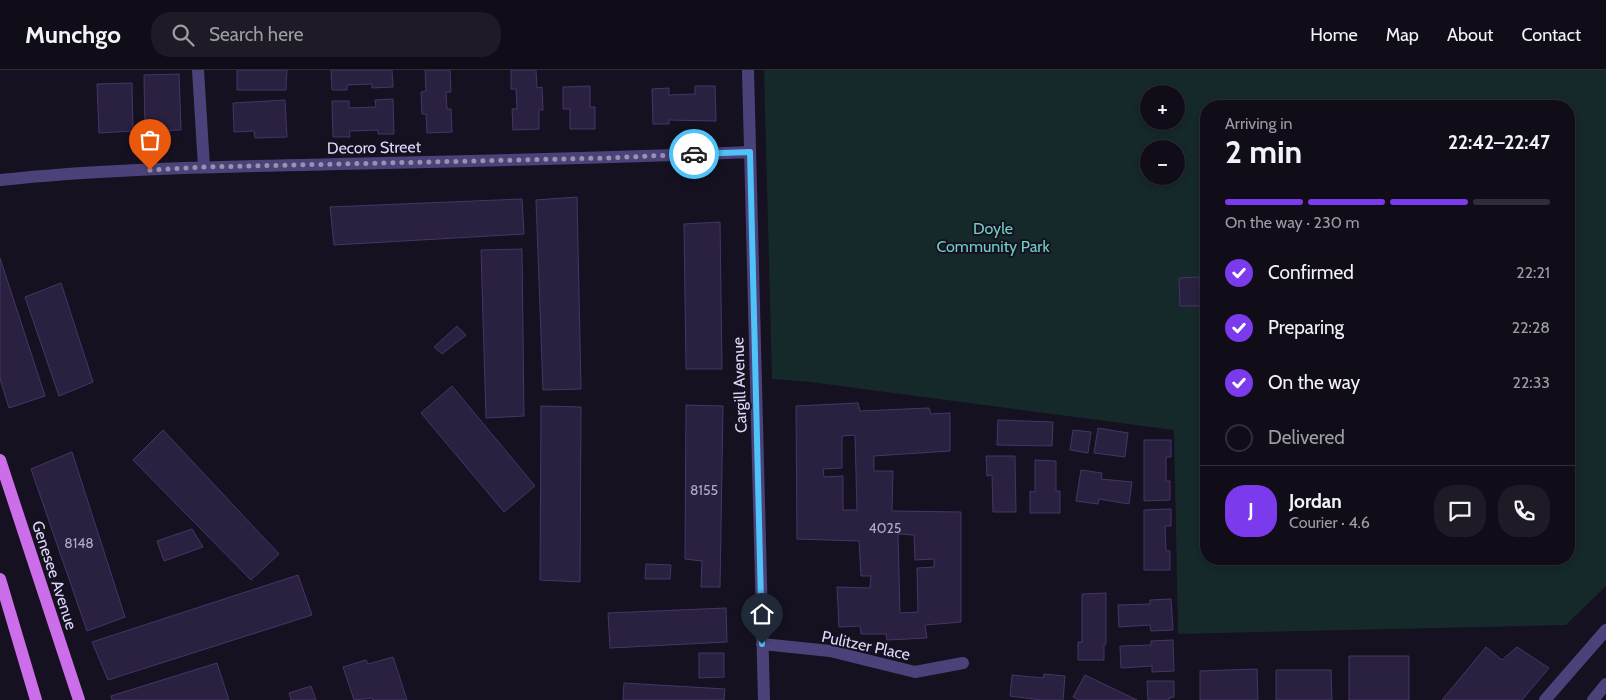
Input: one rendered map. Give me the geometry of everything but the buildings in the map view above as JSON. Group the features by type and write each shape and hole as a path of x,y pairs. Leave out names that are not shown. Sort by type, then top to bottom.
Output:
{"main road":[{"name":"Genesee Avenue","path":"0,460 79,700"},
{"path":"0,579 36,700"}],"street":[{"path":"198,70 204,167"},
{"name":"Cargill Avenue","path":"748,70 764,700"},
{"name":"Decoro Street","path":"0,180 204,167 607,158 750,152"},
{"path":"1545,700 1606,630"},
{"name":"Pulitzer Place","path":"762,644 830,651 915,672 963,663"},
{"path":"1593,700 1606,684"}],"green space":[{"name":"Doyle Community Park","path":"764,70 1606,70 1606,586 1566,625 1178,634 1174,430 810,382 772,379"}],"way so far":[{"path":"150,170 694,154"}],"route":[{"path":"694,154 750,152 762,644"}]}
